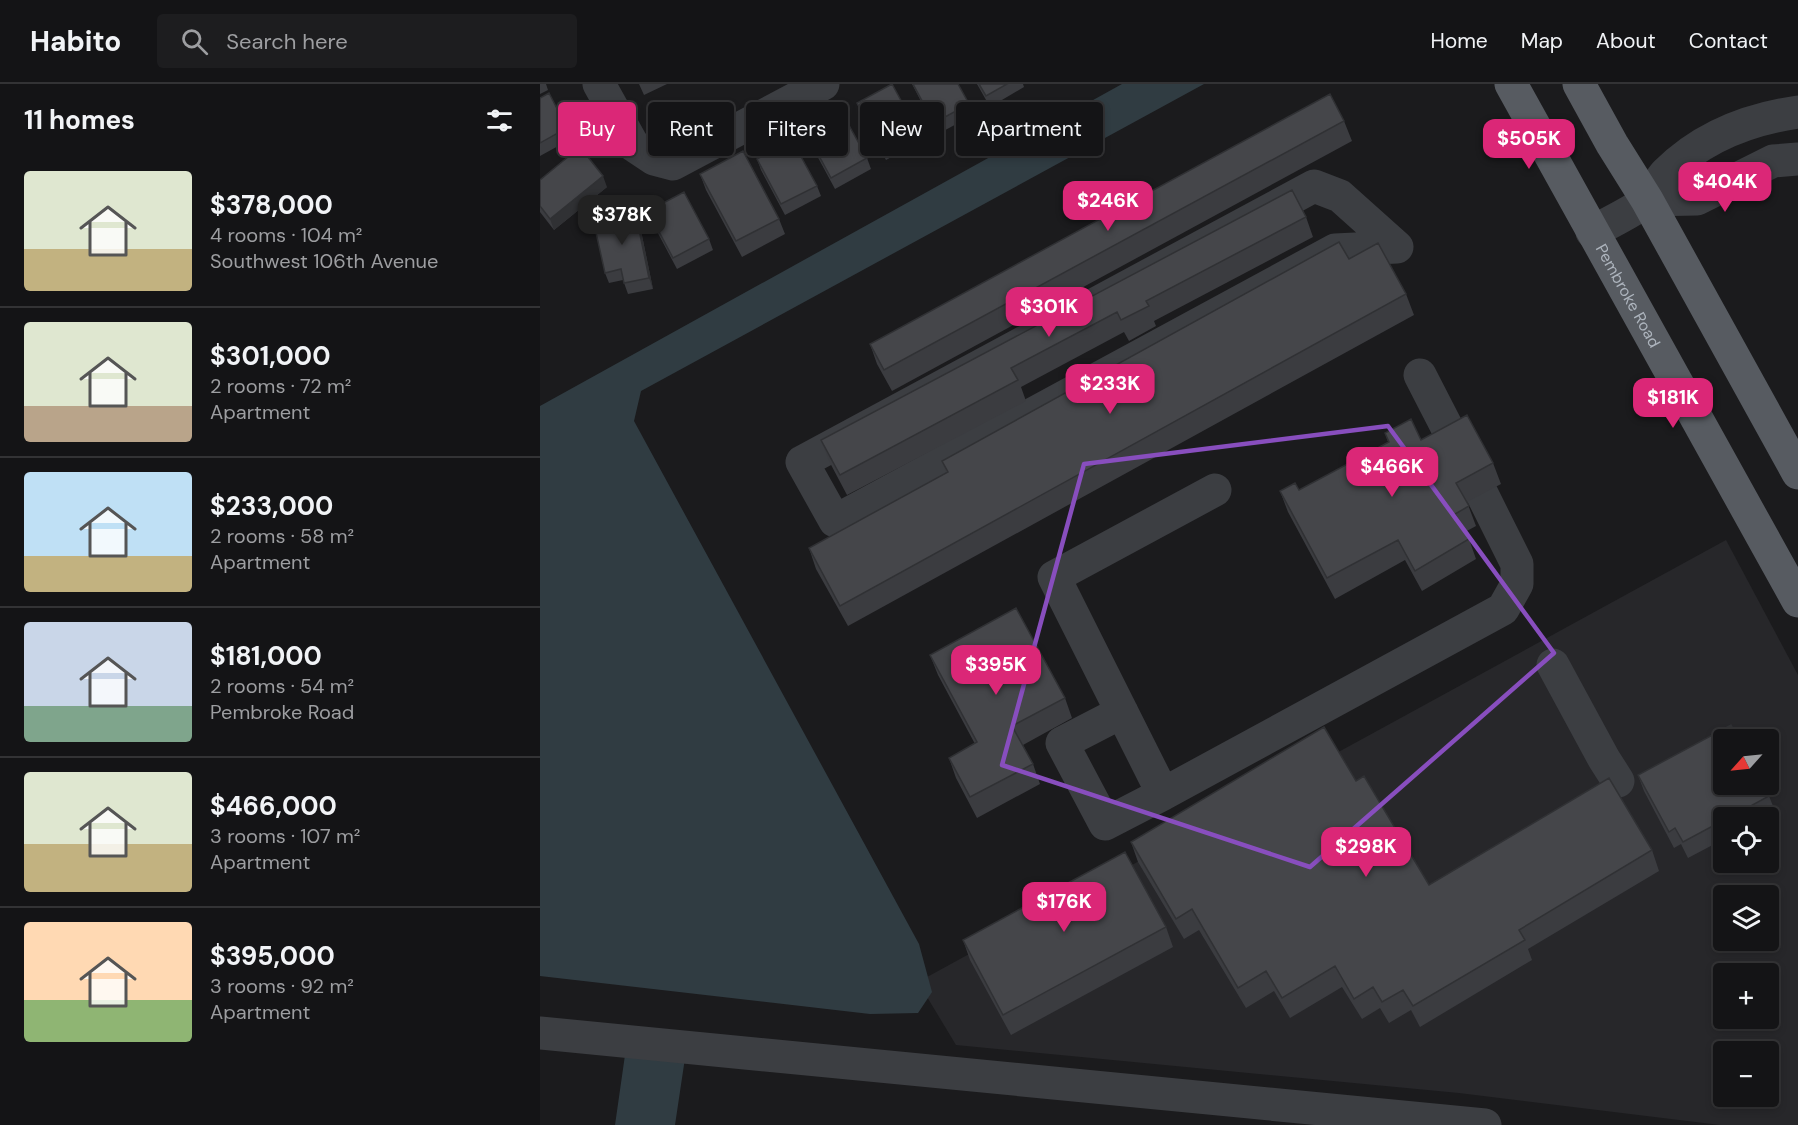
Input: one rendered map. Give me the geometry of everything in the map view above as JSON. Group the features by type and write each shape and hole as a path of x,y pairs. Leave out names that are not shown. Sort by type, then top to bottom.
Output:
{"main road":[{"name":"Pembroke Road","path":"1511,84 1798,601"},
{"path":"1579,84 1612,144 1647,200 1798,473"}],"street":[{"path":"599,84 633,145 654,159 673,164 823,84"},
{"path":"1592,232 1647,200 1663,176 1703,144 1735,128 1768,117 1795,112 1798,159 1773,161 1696,199 1647,200"},
{"path":"1314,186 1340,196 1397,247 1335,250 835,521 802,462 1314,186"},
{"path":"1420,375 1456,445"},
{"path":"1163,794 1054,577 1215,490"},
{"path":"1122,712 1062,743 1105,824 1503,609 1517,584 1517,564 1482,494"},
{"path":"1553,665 1618,781"},
{"path":"540,1033 1485,1125"}],"highlighted area":[{"path":"1388,426 1554,653 1310,867 1002,765 1084,464"}],"shaded area":[{"path":"1122,84 1204,84 1103,139 1103,102 1089,102"},
{"path":"992,156 1072,156 641,391 634,421 919,944 932,992 918,1013 870,1014 540,976 540,406"},
{"path":"1726,540 1798,675 1798,1125 1720,1125 1459,1093 956,1045 918,982"},
{"path":"626,1048 685,1058 675,1125 615,1125"}],"building":[{"path":"892,84 902,102 860,102 860,109 857,103"},
{"path":"913,84 958,84 968,102 956,102 956,111 944,118 944,102 923,102"},
{"path":"979,84 1007,84 986,96"},
{"path":"549,93 558,110 558,133 540,143 540,98"},
{"path":"1330,94 1344,121 884,370 870,344"},
{"path":"848,124 860,145 860,156 867,158 831,178 819,156 848,156"},
{"path":"743,151 779,219 736,241 700,174"},
{"path":"569,156 587,156 603,176 550,219 540,206 540,180"},
{"path":"763,156 801,156 817,186 781,204 757,159"},
{"path":"1292,190 1306,217 1146,301 1149,306 1121,320 1117,312 1011,368 1018,380 840,475 821,440"},
{"path":"684,192 709,239 673,258 648,211"},
{"path":"635,210 649,278 624,283 621,269 605,273 593,219"},
{"path":"1339,242 1349,259 1378,243 1406,294 840,606 809,548 948,472 942,461"},
{"path":"1467,415 1493,463 1456,483 1469,506 1455,514 1469,539 1415,571 1398,540 1327,578 1280,491 1295,483 1299,490 1389,442 1385,433 1411,419 1421,440"},
{"path":"1016,608 1065,698 1012,726 1033,764 970,797 949,758 977,742 930,655"},
{"path":"1324,727 1356,781 1364,776 1429,885 1609,778 1652,850 1519,930 1525,940 1413,1006 1403,990 1382,1002 1373,987 1354,999 1335,966 1282,998 1266,971 1238,988 1192,909 1176,919 1131,842"},
{"path":"1713,735 1713,795 1769,796 1749,807 1713,807 1713,826 1683,842 1675,828 1669,832 1638,775"},
{"path":"1125,852 1166,927 1003,1015 963,940"}]}
